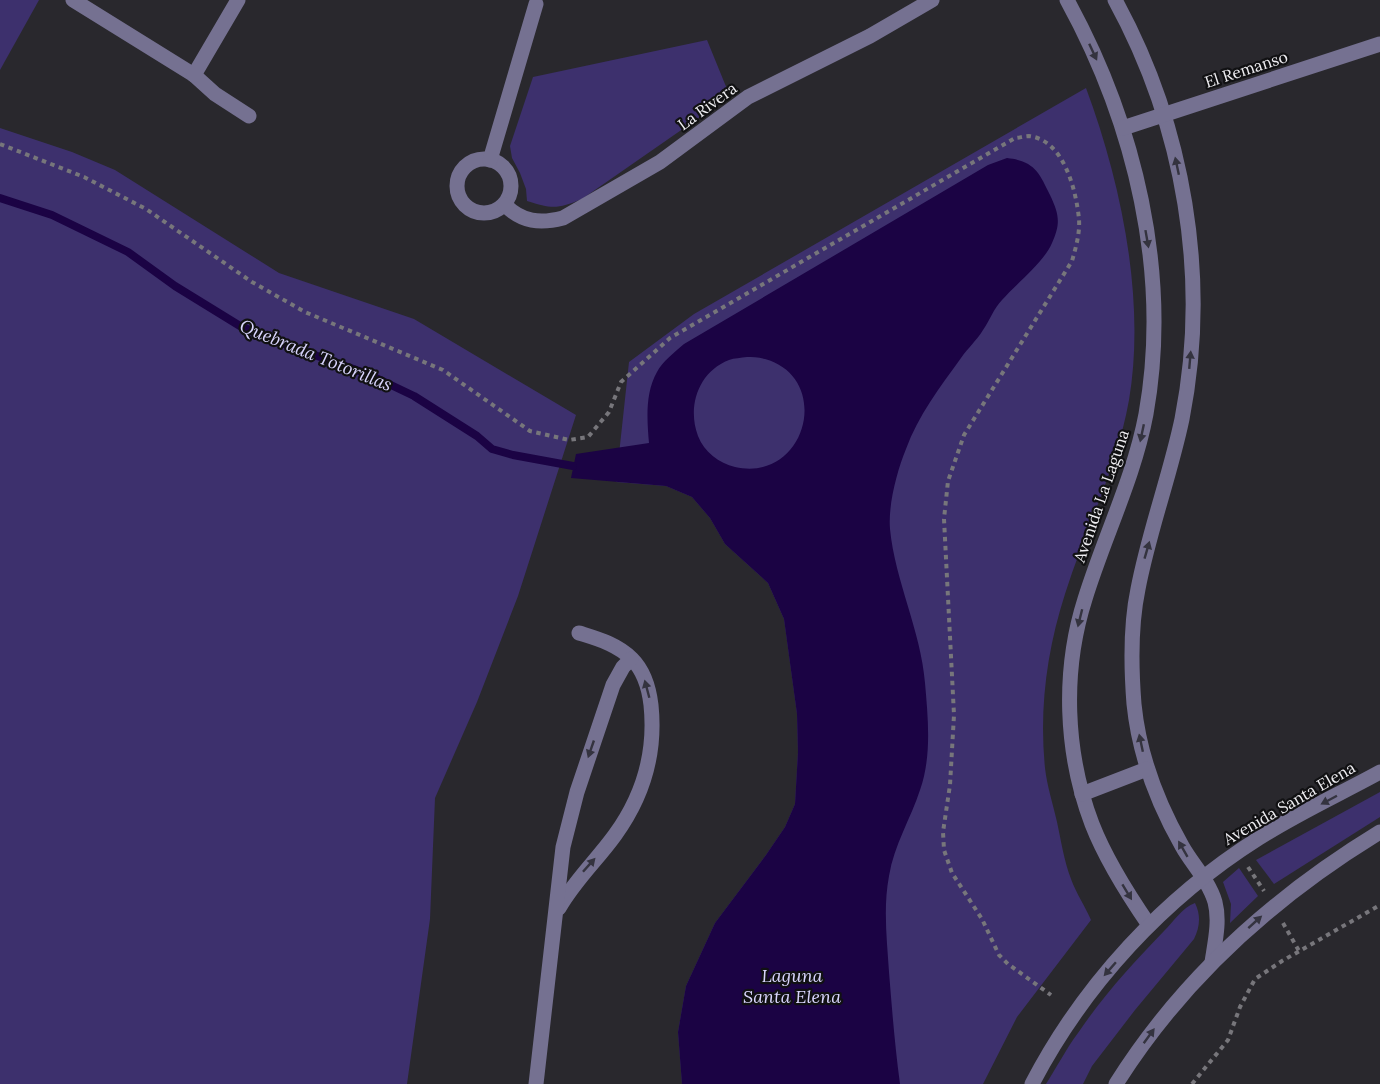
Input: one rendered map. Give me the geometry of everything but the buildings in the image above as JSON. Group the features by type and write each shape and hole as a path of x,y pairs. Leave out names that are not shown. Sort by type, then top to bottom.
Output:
{"street":[{"path":"73,0 194,75 215,94 249,116"},
{"path":"194,75 238,0"},
{"name":"La Rivera","path":"505,205 528,220 549,222 563,218 660,162 748,97 870,36 932,0"},
{"name":"Avenida La Laguna","path":"1067,0 1098,62 1123,128 1149,246 1154,316 1150,383 1138,448 1128,482 1085,598 1074,642 1070,684 1073,752 1082,794 1092,825 1107,857 1149,925"},
{"path":"1115,0 1140,50 1164,115 1178,168 1188,225 1193,304 1189,374 1182,418 1143,563 1133,620 1134,706 1147,769 1166,818 1213,897 1217,915 1212,962"},
{"path":"490,160 536,4"},
{"name":"El Remanso","path":"1123,128 1380,44"},
{"path":"490,160 504,167 510,177 512,189 505,205 492,212 479,213 466,207 458,196 457,182 463,169 474,161 490,160"},
{"path":"556,913 574,883 615,836 629,813 643,785 652,732 650,697 644,676 631,658 604,641 579,633"},
{"path":"536,1084 563,847 577,792 613,685 631,658"},
{"path":"1082,794 1147,769"},
{"name":"Avenida Santa Elena","path":"1032,1084 1059,1036 1085,999 1149,925 1203,878 1260,837 1380,772"},
{"path":"1116,1084 1154,1028 1212,962 1274,906 1338,859 1380,832"}],"path":[{"path":"0,144 84,177 136,204 252,282 305,312 444,370 531,431 568,441 588,437 609,412 621,382 670,338 1015,138 1028,136 1040,140 1055,150 1064,161 1069,175 1079,220 1076,249 1072,261 964,435 948,481 944,519 954,715 950,785 943,832 944,850 952,873 982,919 999,955 1051,995"},
{"path":"1238,852 1274,906 1299,951"},
{"path":"1192,1084 1228,1040 1240,1007 1255,980 1299,951 1380,905"}],"shaded area":[{"path":"0,0 39,0 0,70"},
{"path":"707,40 727,89 723,101 582,199 555,207 527,201 526,189 512,158 510,146 533,77"},
{"path":"1086,88 1110,162 1127,242 1134,322 1133,362 1129,400 1117,450 1073,570 1053,637 1046,680 1043,746 1047,782 1065,858 1075,889 1091,920 1017,1017 983,1084 682,1084 678,1032 686,986 715,923 785,827 795,804 798,752 797,714 784,619 768,583 725,544 710,518 692,497 666,486 616,482 629,362 694,314"},
{"path":"0,128 72,152 115,170 279,273 414,319 576,415 518,596 477,702 435,798 430,919 407,1084 0,1084"},
{"path":"1380,792 1380,817 1274,884 1256,860"},
{"path":"1239,868 1258,896 1230,923 1231,904 1223,882"},
{"path":"1195,903 1199,921 1194,939 1092,1066 1083,1084 1046,1084 1074,1039 1108,993 1178,915"}],"water":[{"name":"Laguna Santa Elena","path":"1007,158 1030,165 1039,174 1053,202 1058,224 1048,250 1037,265 999,303 981,334 964,354 923,413 903,458 892,499 890,529 897,568 923,664 928,737 924,777 891,865 886,900 889,972 900,1084 682,1084 678,1032 686,986 715,923 785,827 795,804 798,752 797,714 784,619 768,583 725,544 710,518 692,497 666,486 571,478 576,454 649,443 648,407 653,380 662,365 684,344 988,165","holes":["749,357 765,359 786,370 799,386 804,406 802,426 794,445 780,460 760,468 735,467 718,460 704,447 695,425 695,402 703,382 710,373 729,360"]}],"waterway":[{"name":"Quebrada Totorillas","path":"0,198 52,215 128,252 175,286 240,326 370,375 414,396 477,436 492,449 573,466"}]}
